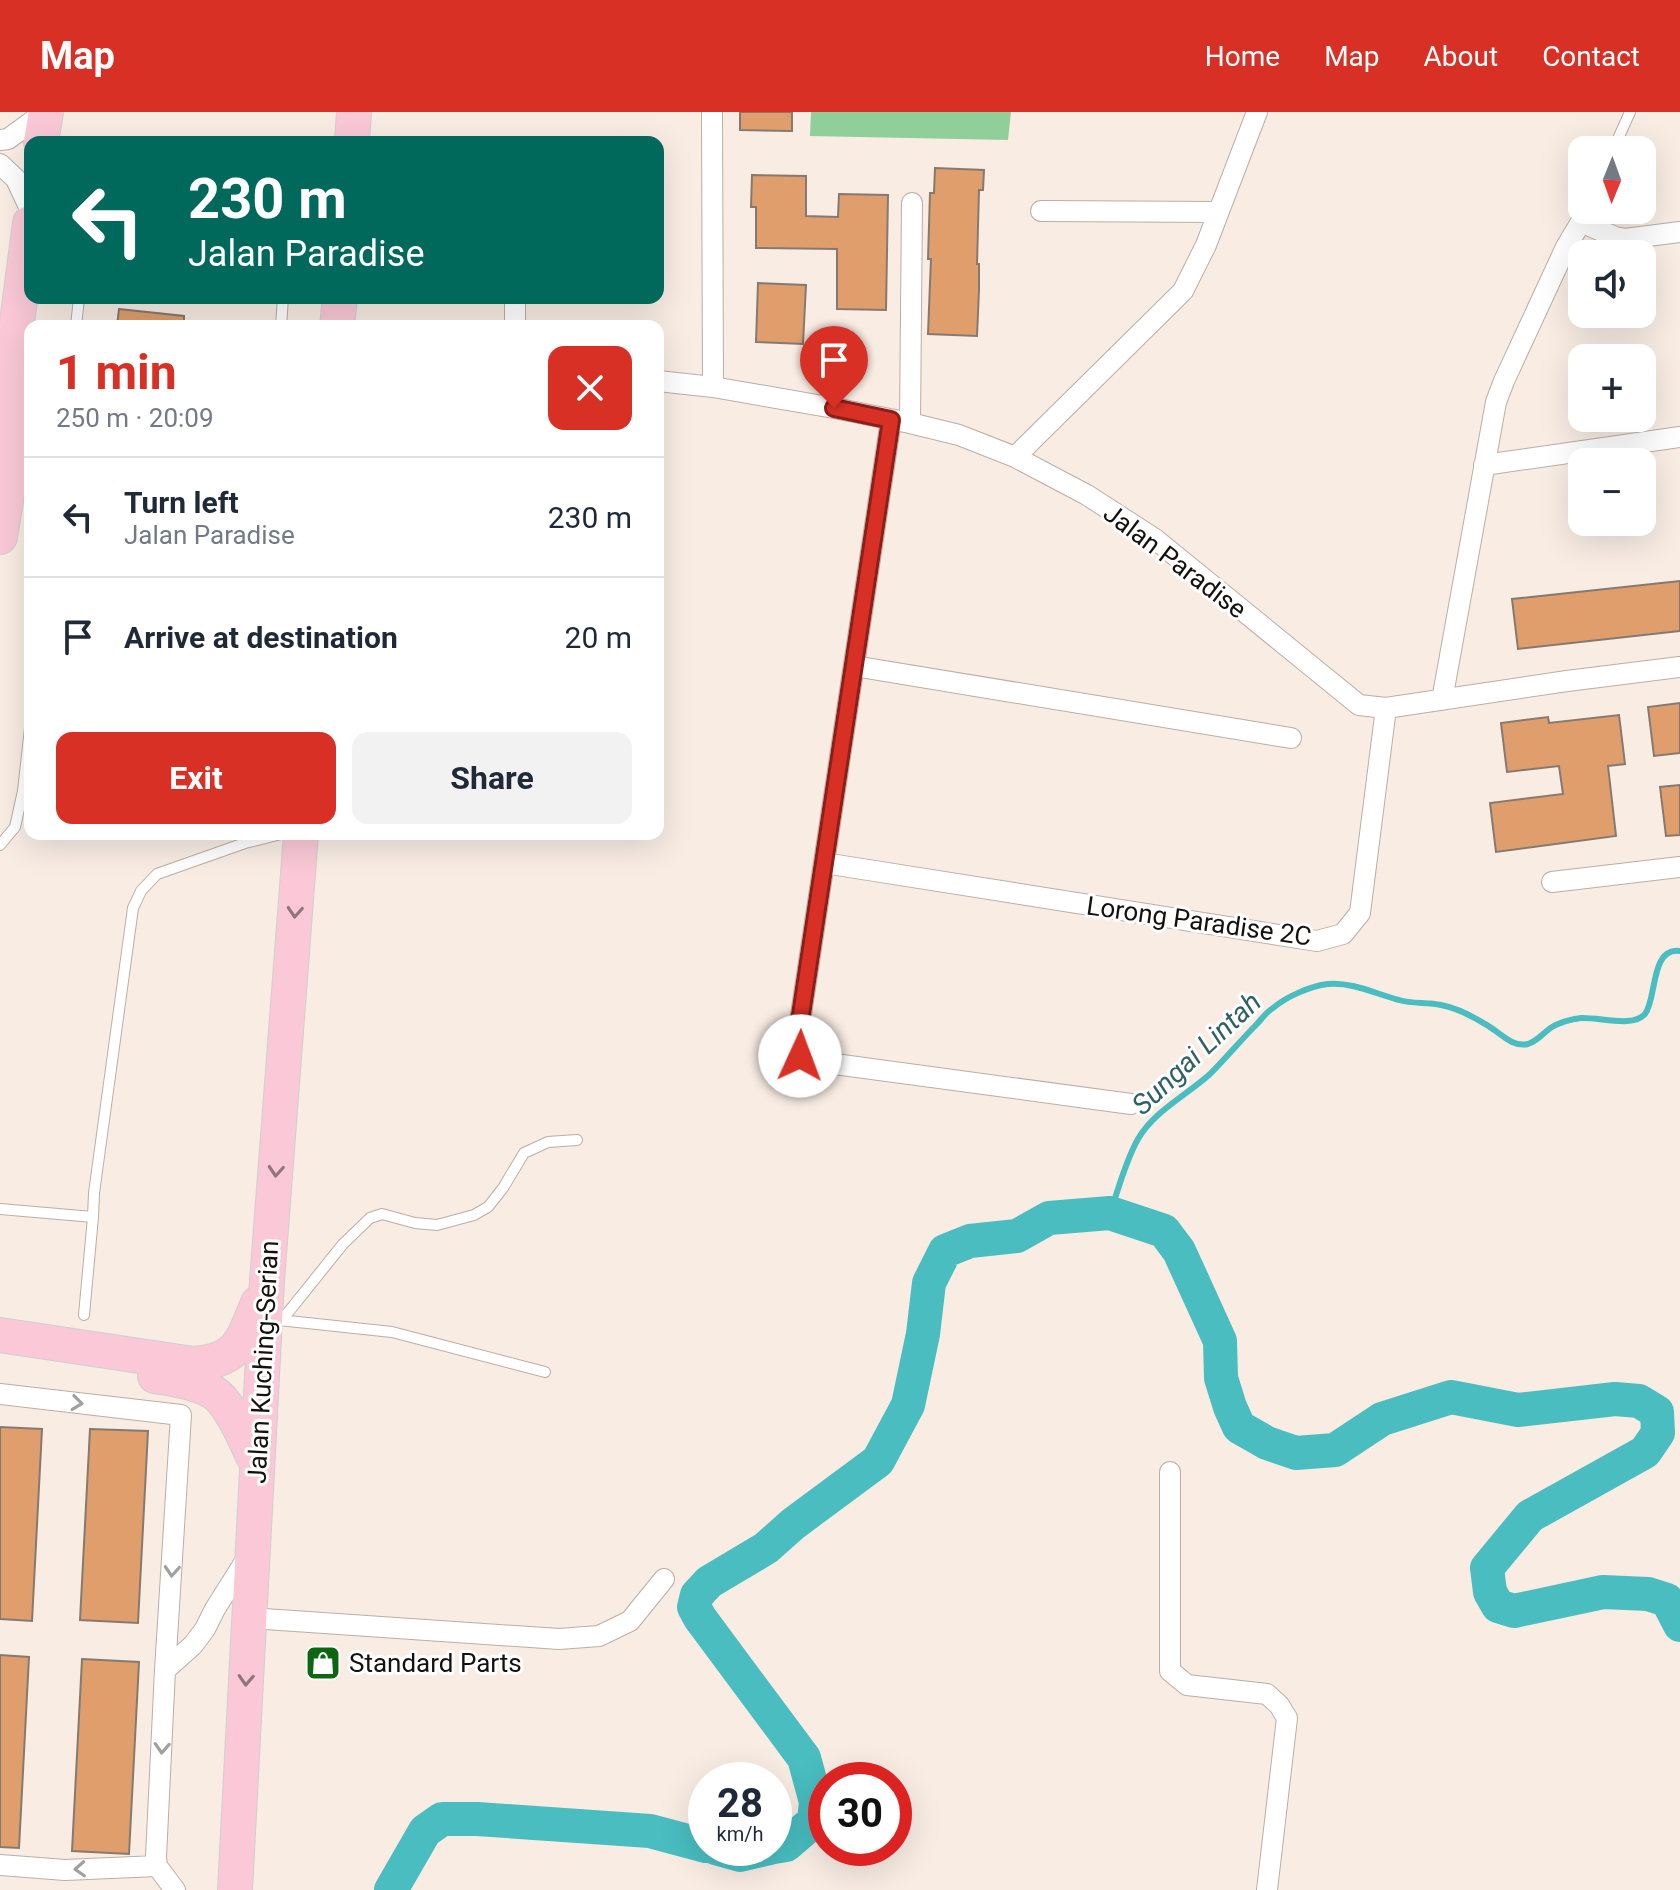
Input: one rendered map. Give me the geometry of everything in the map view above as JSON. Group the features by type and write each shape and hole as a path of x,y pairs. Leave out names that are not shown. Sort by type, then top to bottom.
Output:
{"highway":[{"path":"42,136 45,112"},
{"path":"352,136 354,112"},
{"path":"0,537 12,461 9,384 24,269"},
{"name":"Jalan Kuching-Serian","path":"235,1890 257,1463 274,1320 267,1281 301,840"},
{"path":"0,1335 193,1364 210,1363 228,1356 243,1340 267,1281"},
{"path":"0,1356 167,1378 197,1385 216,1394 231,1413 257,1463"}],"street":[{"path":"0,140 8,139 45,112"},
{"path":"712,112 713,387"},
{"path":"1015,457 1183,291 1206,245 1257,112"},
{"path":"0,164 16,179 24,196"},
{"path":"912,203 901,422 854,666 797,1041 800,1056 820,1062 1131,1104"},
{"path":"1041,211 1218,212"},
{"path":"1442,700 1496,402 1579,224"},
{"path":"1596,224 1615,237 1625,239 1680,232"},
{"name":"Jalan Paradise","path":"664,382 713,387 901,422 959,435 1015,457 1087,495 1155,539 1359,705 1386,708 1680,667"},
{"path":"1484,465 1680,437"},
{"path":"854,666 1291,738"},
{"name":"Lorong Paradise 2C","path":"824,863 1317,941 1343,934 1360,913 1386,708"},
{"path":"1552,882 1680,867"},
{"path":"175,1890 157,1866 182,1382"},
{"path":"0,1394 181,1415"},
{"path":"1170,1472 1170,1671 1187,1685 1267,1694 1287,1718 1267,1890"},
{"path":"165,1670 193,1645 205,1629 254,1549"},
{"path":"250,1618 559,1639 599,1636 630,1621 664,1579"},
{"path":"0,1865 65,1870 157,1866"}],"lane":[{"path":"1619,136 1630,112"},
{"path":"0,845 15,827 24,782"},
{"path":"84,1315 94,1193 133,908 141,891 157,874 242,840"},
{"path":"274,1320 370,1218 382,1214 437,1225 474,1215 488,1207 524,1153 548,1142 577,1140"},
{"path":"0,1209 93,1217"},
{"path":"274,1320 392,1332 545,1372"}],"green space":[{"path":"811,112 1011,112 1008,140 810,136"}],"building":[{"path":"740,112 792,112 792,131 740,130"},
{"path":"935,168 984,170 983,190 979,190 977,336 928,334 930,193 934,193"},
{"path":"752,175 806,176 806,216 838,217 839,194 888,195 886,310 837,309 837,249 756,248 756,207 751,207"},
{"path":"758,283 806,285 803,344 756,342"},
{"path":"119,309 184,316 184,320 118,320"},
{"path":"1680,581 1680,631 1518,649 1512,599"},
{"path":"1680,703 1680,753 1654,756 1648,707"},
{"path":"1619,715 1625,764 1608,766 1616,836 1496,852 1490,803 1563,794 1559,766 1507,772 1501,723 1548,717 1549,723"},
{"path":"1680,785 1680,835 1666,836 1660,787"},
{"path":"0,1427 42,1429 32,1621 0,1619"},
{"path":"90,1429 148,1431 138,1623 80,1620"},
{"path":"0,1655 29,1657 19,1848 0,1847"},
{"path":"82,1659 139,1662 129,1854 72,1851"}],"waterway":[{"name":"Sungai Lintah","path":"1110,1213 1129,1157 1145,1129 1210,1074 1268,1012 1299,993 1321,985 1337,984 1404,1001 1441,1005 1470,1015 1522,1045 1535,1041 1552,1027 1570,1020 1624,1021 1640,1018 1649,1007 1659,965 1670,952 1680,951"},
{"path":"792,1840 814,1821 816,1802 804,1758 700,1618 694,1607 697,1595 709,1582 766,1548 878,1461 908,1405 923,1334 929,1283 945,1251 970,1241 1017,1236 1049,1218 1110,1213 1164,1231 1179,1251 1220,1341 1221,1378 1239,1427 1267,1443 1296,1453 1335,1450 1382,1419 1451,1397 1518,1410 1615,1399 1639,1401 1657,1412 1658,1433 1645,1452 1530,1516 1487,1568 1490,1592 1498,1606 1514,1611 1603,1592 1648,1594 1667,1600 1680,1625"},
{"path":"391,1890 425,1831 442,1819 650,1831 688,1841"}],"place":[{"name":"Standard Parts","path":"323,1663"}],"route":[{"path":"800,1056 797,1041 891,420 834,408"}]}
